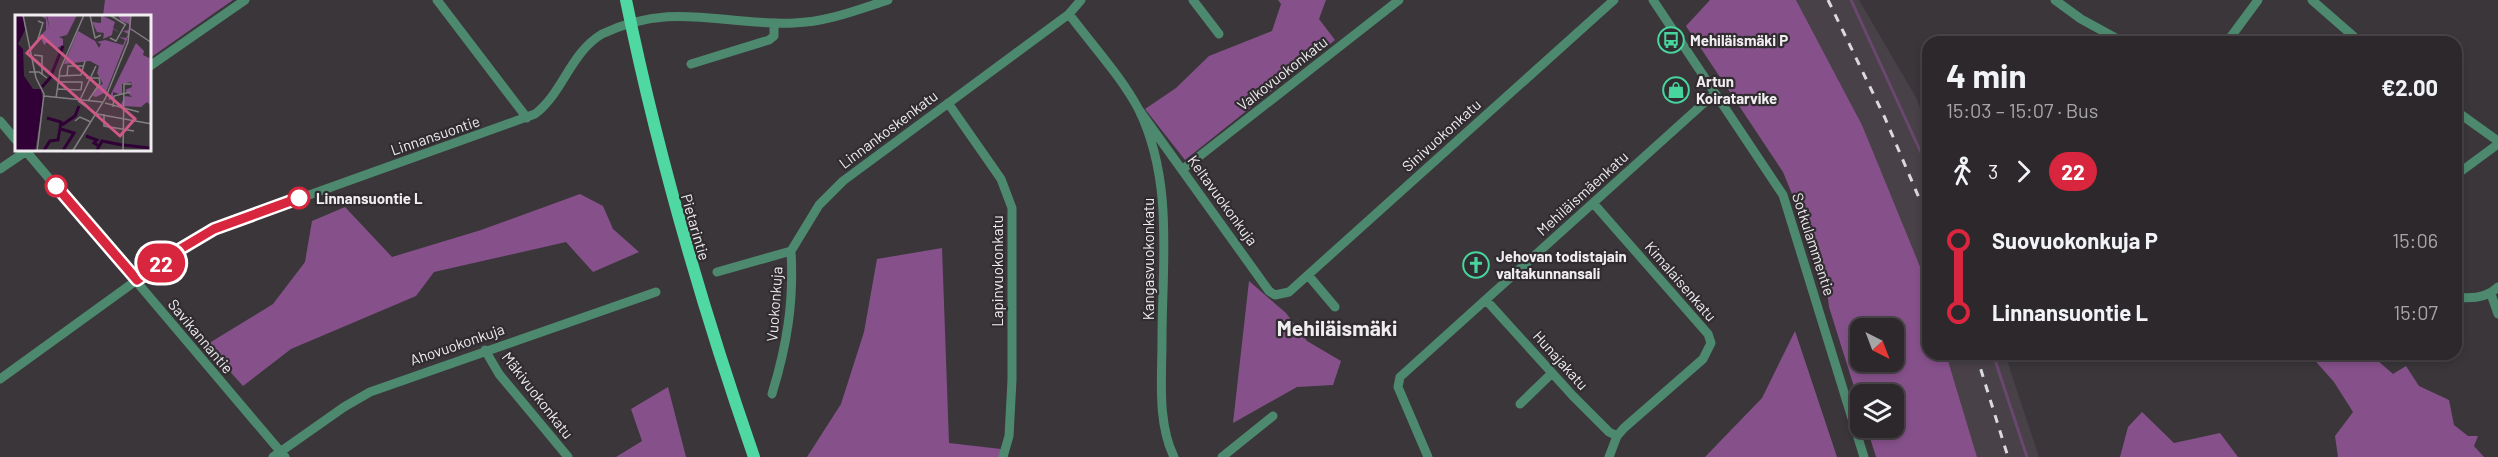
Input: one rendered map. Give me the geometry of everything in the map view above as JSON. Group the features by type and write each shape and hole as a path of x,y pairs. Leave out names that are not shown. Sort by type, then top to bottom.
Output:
{"main road":[{"name":"Pietarintie","path":"626,0 654,129 684,244 754,457"}],"street":[{"path":"152,65 245,0"},
{"path":"437,0 527,118"},
{"name":"Linnansuontie","path":"0,380 177,251 214,229 527,118 547,103 588,44 630,19 667,12 692,12 774,23 794,23 833,18 888,0"},
{"name":"Linnankoskenkatu","path":"791,251 807,222 831,193 863,165 1070,14 1081,0"},
{"path":"1193,0 1219,34"},
{"name":"Valkovuokonkatu","path":"1183,169 1399,0"},
{"name":"Sinivuokonkatu","path":"1288,292 1614,0"},
{"name":"Sotkulammentie","path":"1653,0 1783,195 1864,457"},
{"path":"2055,0 2081,19 2112,36"},
{"path":"2231,36 2258,0"},
{"path":"2312,0 2353,36"},
{"name":"Kangasvuokonkatu","path":"1070,14 1138,110 1152,146 1163,190 1162,408 1168,445 1174,457"},
{"path":"691,64 768,40 774,36 774,23"},
{"name":"Mehiläismäenkatu","path":"1428,457 1398,382 1715,93"},
{"name":"Lapinvuokonkatu","path":"948,103 1001,179 1012,208 1012,380 1009,436 1003,457"},
{"name":"Keltavuokonkuja","path":"1138,110 1183,169 1269,291 1275,295 1288,292"},
{"path":"2462,115 2498,142 2462,170"},
{"path":"0,121 15,139"},
{"path":"0,169 23,152"},
{"name":"Savikannantie","path":"28,152 137,280 279,455"},
{"name":"Kimalaisenkatu","path":"1594,204 1708,334 1711,343 1703,359 1617,436 1609,457"},
{"path":"717,272 791,251"},
{"name":"Vuokonkuja","path":"772,394 785,352 791,319 791,251"},
{"path":"1308,275 1335,307"},
{"path":"2462,297 2475,298 2494,290 2498,314"},
{"name":"Ahovuokonkuja","path":"279,455 344,406 370,392 485,350 657,292"},
{"name":"Hunajakatu","path":"1486,300 1599,423 1617,436"},
{"name":"Mäkivuokonkatu","path":"485,350 499,374 568,457"},
{"path":"1520,404 1552,373"},
{"path":"1222,457 1273,416"}],"shaded area":[{"path":"105,0 233,0 152,57 152,15 103,15"},
{"path":"1278,0 1326,0 1319,19 1335,40 1185,160 1145,109 1176,88 1209,56 1272,31 1281,4"},
{"path":"1710,0 1796,0 1862,125 1922,272 1922,360 1948,360 1977,457 1876,457 1870,438 1904,438 1904,384 1853,384 1829,307 1825,275 1783,172 1686,26"},
{"path":"1796,0 1859,0 1917,99 1922,114 1922,277 1862,125"},
{"path":"580,194 603,206 613,229 639,252 593,272 566,242 434,272 416,296 291,349 243,386 206,345 273,304 305,262 312,221 345,207 392,257 481,230"},
{"path":"942,248 949,443 1001,449 999,457 807,457 841,404 864,332 877,259"},
{"path":"1249,281 1286,313 1307,341 1341,361 1333,385 1297,387 1233,423"},
{"path":"1795,331 1837,457 1705,457 1762,398"},
{"path":"1948,360 2007,360 2039,457 1977,457"},
{"path":"2314,360 2377,360 2393,374 2406,366 2419,386 2449,400 2454,425 2468,436 2478,436 2474,446 2484,457 2338,457 2335,436 2353,412 2334,382"},
{"path":"668,387 686,457 616,457 642,441 631,409"},
{"path":"2142,412 2174,443 2220,433 2238,457 2120,457 2128,427"}],"waterway":[{"path":"1851,0 1922,155"},
{"path":"1995,360 2027,457"}],"railway":[{"path":"1828,0 1885,118 1922,205"},
{"path":"1978,360 2008,457"}],"bus line":[{"name":"22","path":"56,186 137,280 177,251 214,229 299,198"}],"place":[{"name":"Mehiläismäki P","path":"1671,40"},
{"name":"Artun Koiratarvike","path":"1676,90"},
{"name":"Linnansuontie L","path":"299,198"},
{"name":"Jehovan todistajain valtakunnansali","path":"1476,265"}],"district":[{"name":"Mehiläismäki","path":"1337,327"}]}
